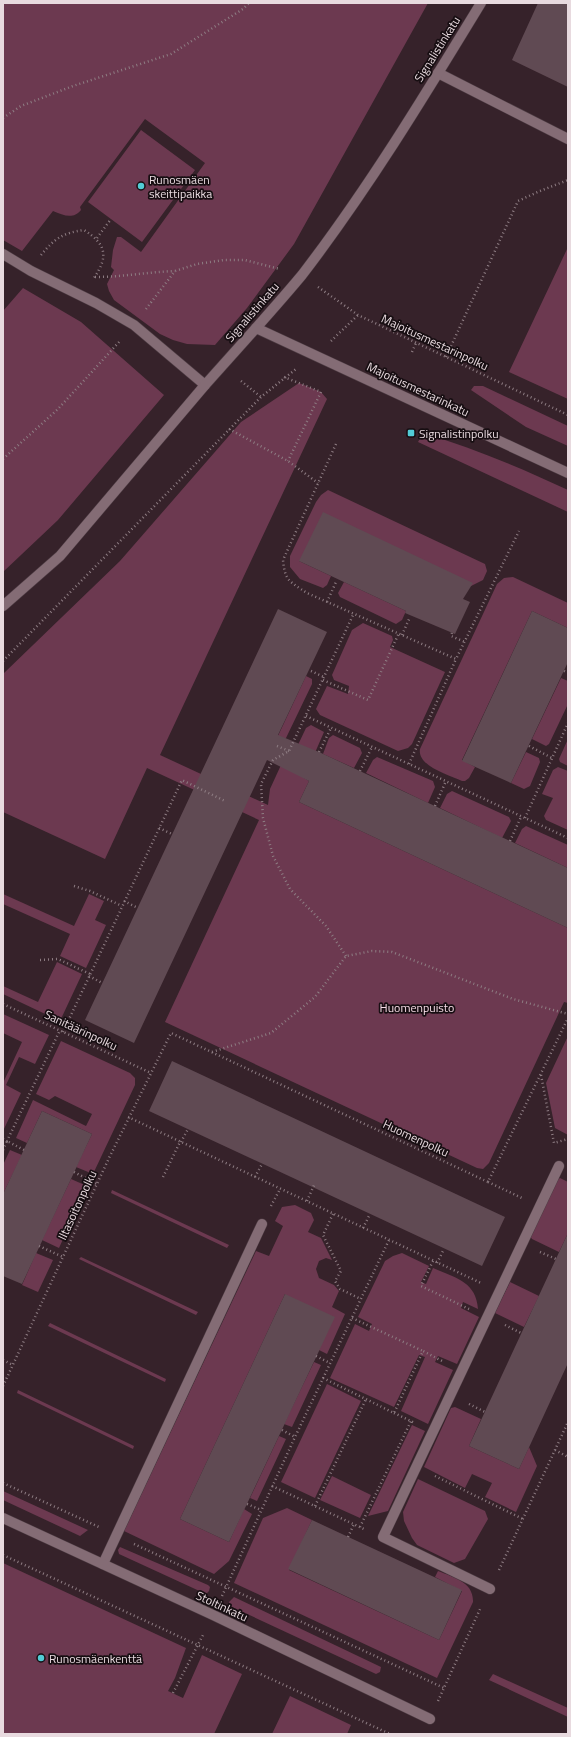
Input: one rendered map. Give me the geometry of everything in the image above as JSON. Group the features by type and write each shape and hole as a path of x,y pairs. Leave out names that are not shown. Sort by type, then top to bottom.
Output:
{"street":[{"name":"Signalistinkatu","path":"3,606 60,556 205,385 301,275 345,215 438,74 481,3"},
{"path":"438,74 568,139"},
{"path":"3,254 31,271 81,294 134,325 205,385"},
{"name":"Majoitusmestarinkatu","path":"256,328 568,473"},
{"path":"490,1589 383,1537 559,1166"},
{"path":"103,1564 262,1224"},
{"name":"Stoltinkatu","path":"3,1518 430,1719"}],"path":[{"path":"3,118 21,106 73,86 171,54 243,9 249,3"},
{"path":"446,357 518,201 568,180"},
{"path":"97,238 110,219"},
{"path":"31,271 40,256 52,242 67,232 84,230 97,238 103,248 103,261 95,277 81,294"},
{"path":"95,277 114,277 143,272 175,271"},
{"name":"Majoitusmestarinpolku","path":"301,275 358,315 568,415"},
{"path":"3,661 261,397 284,377 316,356 358,315"},
{"path":"412,352 416,343"},
{"path":"284,377 321,392 288,461"},
{"path":"241,381 261,397"},
{"path":"229,429 288,461 318,483"},
{"path":"336,444 283,560 284,575 292,583 307,593 456,659"},
{"path":"409,764 456,659 519,531"},
{"path":"327,602 336,582"},
{"path":"346,956 326,926 290,889 274,856 265,826 263,818 261,784 273,760 289,752 354,613"},
{"path":"402,635 410,617"},
{"path":"311,671 368,700 399,633"},
{"path":"452,633 451,636 465,642"},
{"path":"564,671 568,673"},
{"path":"306,716 568,838"},
{"path":"525,818 568,723"},
{"path":"319,752 331,728"},
{"path":"277,746 289,752"},
{"path":"529,746 552,758"},
{"path":"360,771 372,747"},
{"path":"3,1150 89,975 182,780 225,801"},
{"path":"435,806 446,781"},
{"path":"510,841 521,817"},
{"path":"159,828 172,834"},
{"path":"74,886 90,891 122,906"},
{"path":"124,901 138,908"},
{"path":"211,1052 271,1033 314,997 346,956 372,951 392,952 513,999 568,1014"},
{"path":"40,960 58,959 102,983"},
{"name":"Sanitäärinpolku","path":"3,1004 151,1073"},
{"path":"488,1182 568,1018"},
{"name":"Huomenpolku","path":"171,1032 540,1207"},
{"name":"Iltasoitonpolku","path":"3,1386 128,1117 171,1032"},
{"path":"540,1074 554,1143 568,1139"},
{"path":"128,1117 499,1292"},
{"path":"163,1178 188,1129"},
{"path":"3,1139 24,1150"},
{"path":"255,1177 262,1164"},
{"path":"74,1172 97,1184"},
{"path":"307,1201 315,1183"},
{"path":"333,1214 323,1235 341,1271 335,1281 340,1288 361,1299"},
{"path":"363,1228 370,1214"},
{"path":"213,1616 272,1486 389,1240"},
{"path":"39,1246 62,1258"},
{"path":"438,1263 444,1249"},
{"path":"433,1261 421,1286 487,1317"},
{"path":"352,1318 462,1370"},
{"path":"323,1378 394,1413 423,1351"},
{"path":"316,1356 330,1363"},
{"path":"3,1360 13,1365"},
{"path":"314,1506 366,1399"},
{"path":"360,1527 411,1421"},
{"path":"282,1430 295,1437"},
{"path":"555,1450 568,1456"},
{"path":"416,1468 523,1519"},
{"path":"3,1483 444,1688"},
{"path":"272,1486 383,1537"},
{"path":"247,1504 261,1510"},
{"path":"348,1537 354,1524"},
{"path":"3,1555 390,1734"},
{"path":"173,1693 197,1646"}],"green space":[{"path":"3,3 428,3 294,244 247,308 215,345 187,344 160,334 114,300 109,291 107,284 114,270 111,267 113,250 117,237 121,237 141,252 205,163 145,119 80,207 81,210 78,213 68,216 53,211 22,251 3,240"},
{"name":"Runosmäen skeittipaikka","path":"141,130 195,170 142,242 88,202"},
{"path":"568,247 568,399 509,372"},
{"path":"23,288 81,322 164,395 58,520 3,572 3,311"},
{"name":"Huomenpuisto","path":"299,383 321,392 327,399 160,755 268,805 270,789 281,765 287,768 306,728 311,725 324,732 304,778 309,781 299,802 568,928 568,1003 564,1002 489,1163 483,1169 477,1168 165,1022 259,820 147,768 105,859 3,812 3,674 120,561 241,422"},
{"path":"474,386 483,386 568,426 568,446 526,427 471,390"},
{"path":"423,433 497,459 568,490 568,512 418,442"},
{"path":"328,490 485,564 487,571 483,580 471,586 299,561 331,576 327,585 323,588 300,579 290,567 290,556 316,502 321,495"},
{"path":"513,577 568,603 568,628 532,611 462,760 475,767 469,778 462,781 442,773 429,765 420,755 420,749 497,584 504,578"},
{"path":"344,582 406,611 402,620 396,624 340,597 338,593"},
{"path":"363,623 392,636 393,640 390,647 445,672 412,744 408,748 398,751 320,715 316,709 327,686 348,694 349,686 334,680 332,675 352,630"},
{"path":"306,676 312,679 312,684 286,738 283,740 277,738"},
{"path":"561,678 568,681 568,704 549,744 546,746 532,739"},
{"path":"333,735 360,748 362,753 354,768 323,754 329,738"},
{"path":"568,739 568,766 560,762 559,759"},
{"path":"526,752 539,758 540,762 530,786 524,789 511,783"},
{"path":"377,757 433,781 435,787 428,803 366,773 373,760"},
{"path":"558,767 568,771 568,830 546,820 544,816 553,798 542,794 553,770"},
{"path":"452,791 509,817 511,821 502,838 440,808 447,794"},
{"path":"526,826 568,845 568,868 515,843 522,829"},
{"path":"3,894 74,926 89,894 104,901 95,920 106,925 86,968 60,956 70,934 3,904"},
{"path":"57,962 82,974 60,1021 3,994 3,986 38,1002"},
{"path":"3,1014 49,1035 35,1064 19,1057 6,1085 21,1093 3,1131 3,1083 22,1042 3,1033"},
{"path":"568,1036 568,1135 555,1128 546,1083"},
{"path":"61,1041 130,1073 135,1078 135,1085 93,1174 76,1167 92,1134 42,1111 27,1143 16,1138 33,1100 86,1126 92,1114 55,1096 49,1100 36,1094"},
{"path":"10,1150 22,1155 3,1194 3,1165"},
{"path":"560,1178 568,1182 568,1233 559,1252 532,1239 530,1236 557,1180"},
{"path":"71,1179 87,1186 59,1248 42,1240"},
{"path":"112,1190 229,1245 227,1248 111,1193"},
{"path":"295,1205 311,1213 314,1220 308,1232 321,1238 332,1260 326,1258 319,1261 316,1269 319,1278 334,1285 339,1291 332,1307 345,1314 327,1354 319,1350 285,1294 180,1519 229,1542 244,1509 252,1514 229,1561 214,1574 124,1531 256,1251 269,1256 283,1226 275,1221 282,1207"},
{"path":"36,1253 53,1260 38,1292 22,1285"},
{"path":"402,1253 429,1266 421,1282 426,1284 433,1268 456,1278 469,1286 473,1292 478,1309 463,1302 461,1308 479,1317 457,1364 438,1356 435,1362 453,1370 428,1424 401,1411 425,1357 419,1355 394,1407 330,1378 355,1324 369,1331 372,1324 358,1317 385,1261"},
{"path":"81,1257 198,1312 196,1315 79,1259"},
{"path":"510,1282 539,1296 524,1327 495,1313"},
{"path":"50,1323 166,1379 165,1382 48,1326"},
{"path":"314,1362 321,1365 292,1427 284,1424"},
{"path":"327,1384 361,1401 315,1498 281,1482"},
{"path":"18,1390 134,1446 133,1449 17,1393"},
{"path":"455,1407 481,1419 469,1446 519,1469 529,1447 537,1466 516,1512 485,1497 492,1483 472,1474 465,1488 424,1467 451,1408"},
{"path":"412,1425 425,1431 388,1511 368,1516"},
{"path":"279,1436 286,1439 257,1501 250,1498"},
{"path":"332,1476 371,1495 360,1518 320,1500"},
{"path":"418,1479 485,1511 488,1519 465,1559 454,1563 417,1545 412,1538 404,1521 403,1512"},
{"path":"3,1491 88,1530 80,1536 3,1500"},
{"path":"287,1508 312,1520 289,1570 439,1640 462,1591 435,1577 438,1571 462,1581 466,1585 470,1590 473,1602 437,1678 234,1583 263,1518"},
{"path":"120,1547 208,1585 210,1587 209,1591 206,1594 119,1554 118,1550"},
{"path":"3,1563 186,1648 175,1678 168,1691 183,1698 202,1655 242,1674 214,1734 3,1734"},
{"path":"234,1597 381,1667 380,1672 376,1674 230,1606 229,1602"},
{"path":"493,1674 568,1708 568,1717 489,1680"},
{"path":"290,1696 351,1725 347,1734 272,1734"}],"building":[{"path":"538,3 568,3 568,87 512,60"},
{"path":"323,512 473,583 463,599 470,602 455,634 405,613 406,611 299,561"},
{"path":"278,609 327,632 278,735 319,752 568,868 568,928 299,802 309,781 267,760 134,1043 85,1020"},
{"path":"532,611 568,628 568,662 511,783 462,761"},
{"path":"172,1061 505,1217 482,1266 149,1111"},
{"path":"42,1111 92,1134 22,1284 3,1276 3,1194"},
{"path":"568,1233 568,1363 519,1469 469,1446"},
{"path":"285,1294 335,1317 229,1542 180,1519"},
{"path":"312,1520 462,1590 439,1640 288,1569"}],"place":[{"name":"Runosmäen skeittipaikka","path":"141,186"},
{"name":"Signalistinpolku","path":"411,433"},
{"name":"Runosmäenkenttä","path":"41,1658"}]}
